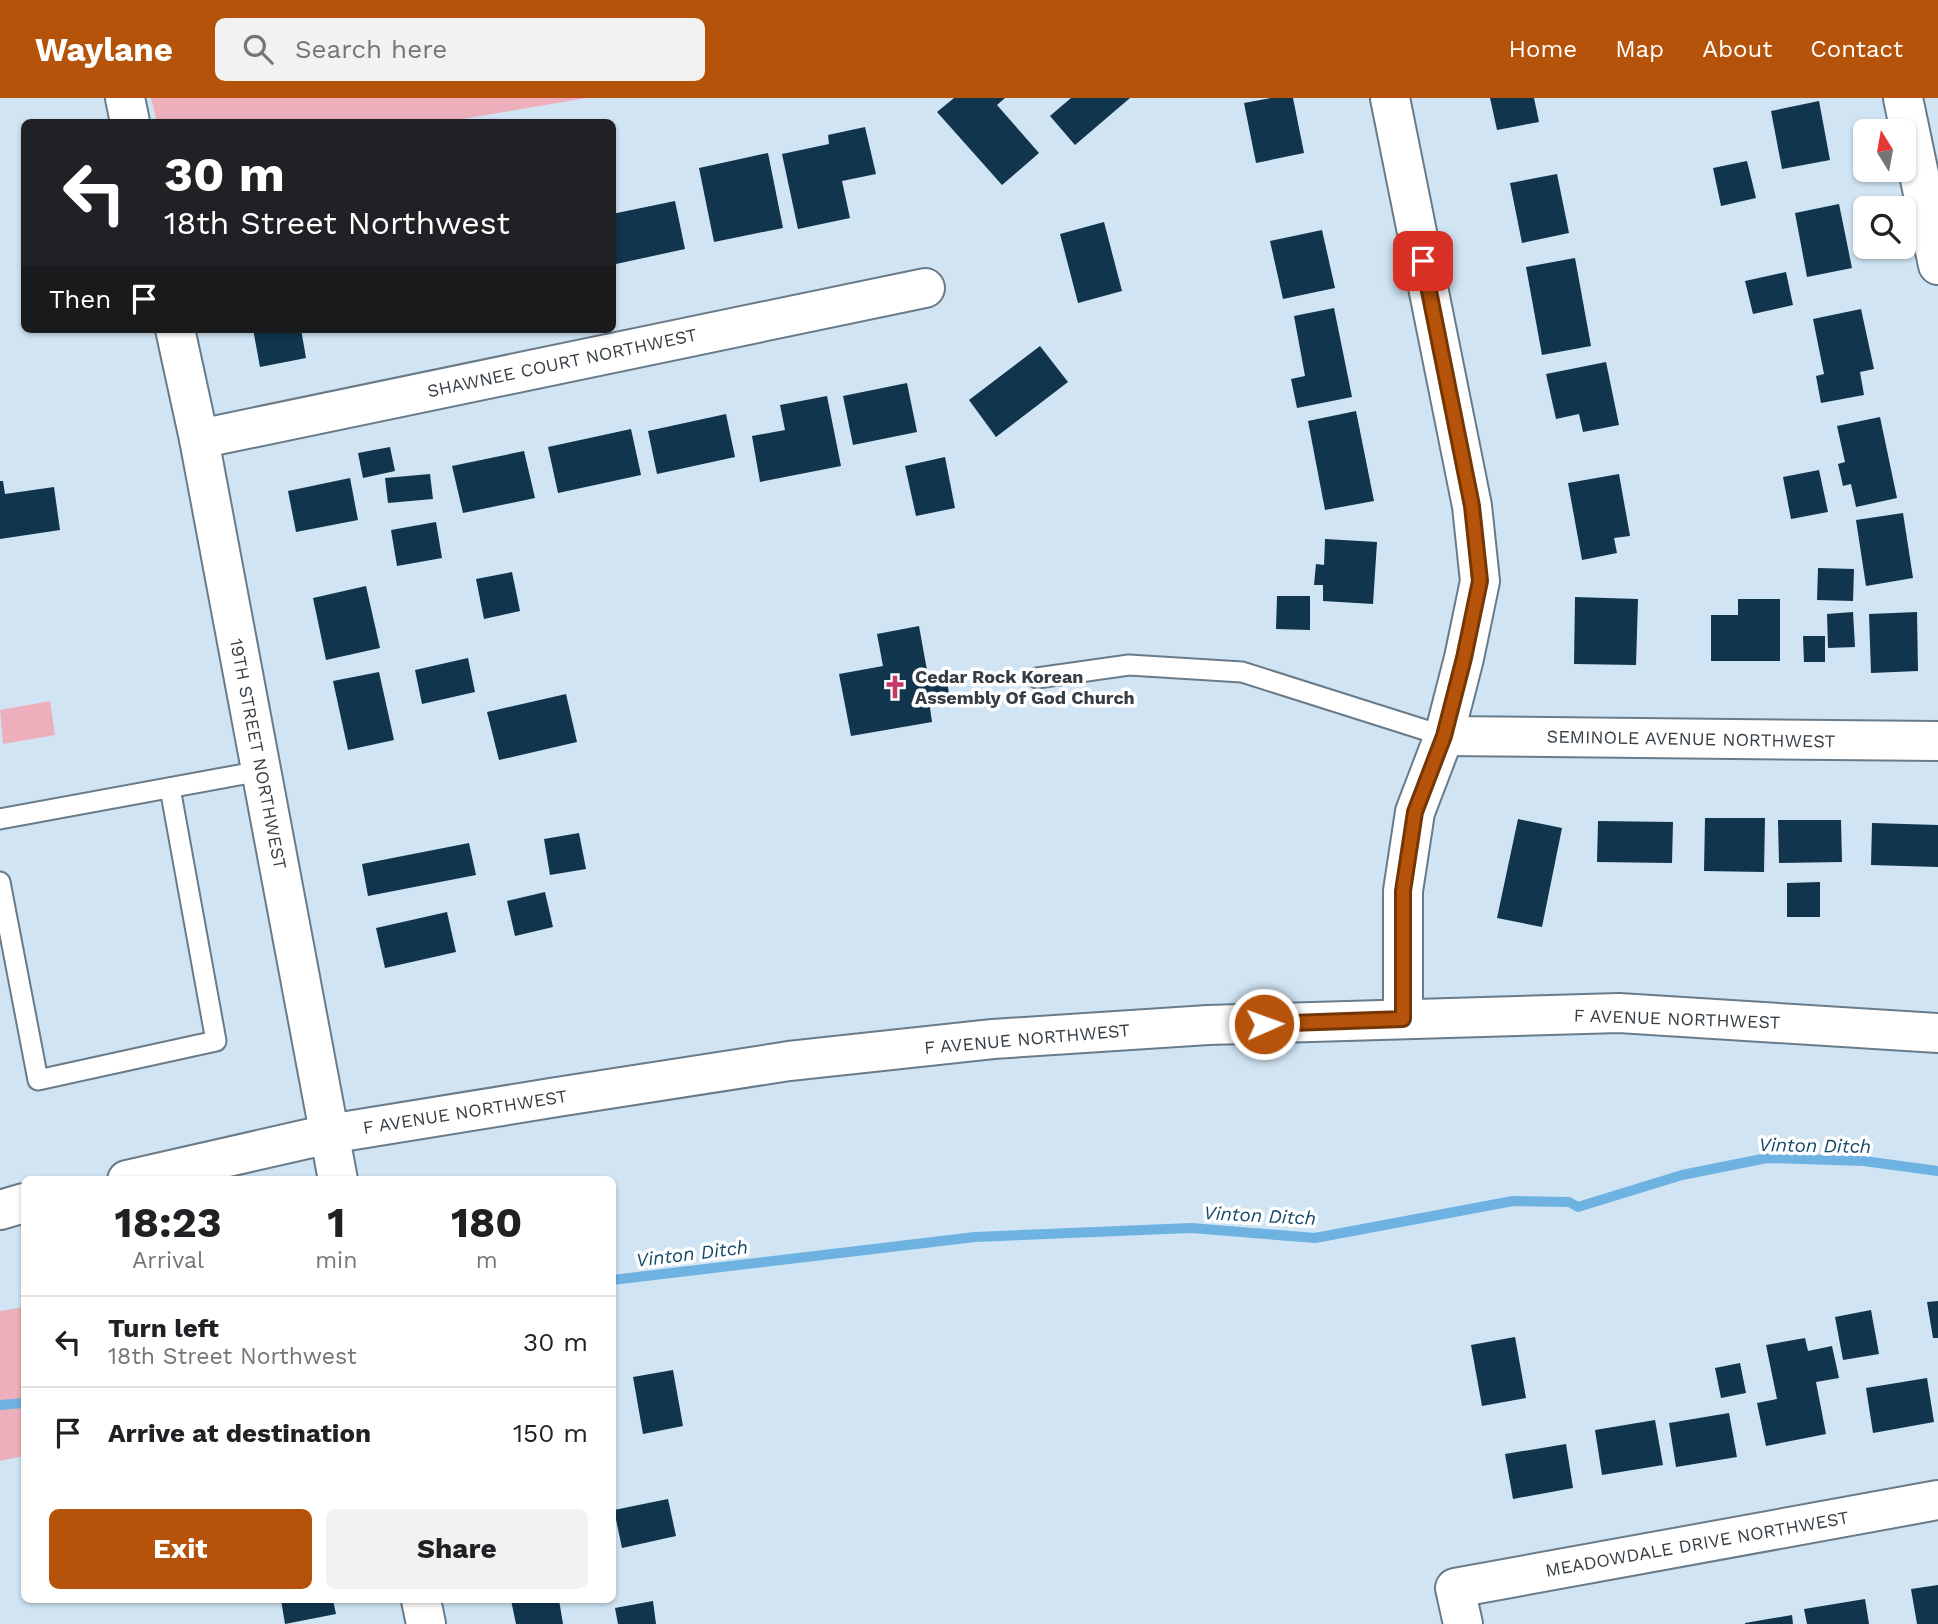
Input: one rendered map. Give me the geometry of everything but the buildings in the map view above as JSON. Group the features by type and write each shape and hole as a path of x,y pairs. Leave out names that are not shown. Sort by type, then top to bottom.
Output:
{"street":[{"path":"125,98 129,119"},
{"path":"1390,98 1472,506 1480,581 1444,736 1415,812 1403,891 1403,1019"},
{"path":"1903,98 1938,265"},
{"name":"SHAWNEE COURT NORTHWEST","path":"199,439 926,288"},
{"name":"19TH STREET NORTHWEST","path":"176,333 199,439 337,1176"},
{"name":"SEMINOLE AVENUE NORTHWEST","path":"1444,736 1938,741"},
{"name":"F AVENUE NORTHWEST","path":"145,1176 329,1134 789,1061 993,1039 1208,1025 1619,1013 1938,1033"},
{"path":"0,1210 21,1204"},
{"name":"MEADOWDALE DRIVE NORTHWEST","path":"1459,1606 1938,1500"},
{"path":"422,1603 426,1624"}],"lane":[{"path":"1037,678 1129,665 1242,672 1444,736"},
{"path":"0,819 261,771"},
{"path":"0,882 38,1080 215,1041 170,788"}],"shaded area":[{"path":"151,98 587,98 462,119 156,119"},
{"path":"50,701 55,735 3,744 0,710"},
{"path":"21,1308 21,1457 0,1461 0,1311"}],"waterway":[{"name":"Vinton Ditch","path":"616,1280 975,1237 1191,1228 1315,1238 1513,1201 1569,1202 1578,1207 1682,1175 1767,1158 1864,1161 1938,1171"},
{"name":"Vinton Ditch","path":"0,1405 21,1403"}],"place":[{"name":"Cedar Rock Korean Assembly Of God Church","path":"895,687"}],"route":[{"path":"1264,1024 1403,1019 1403,891 1415,812 1444,736 1480,581 1472,506 1423,261"}]}
